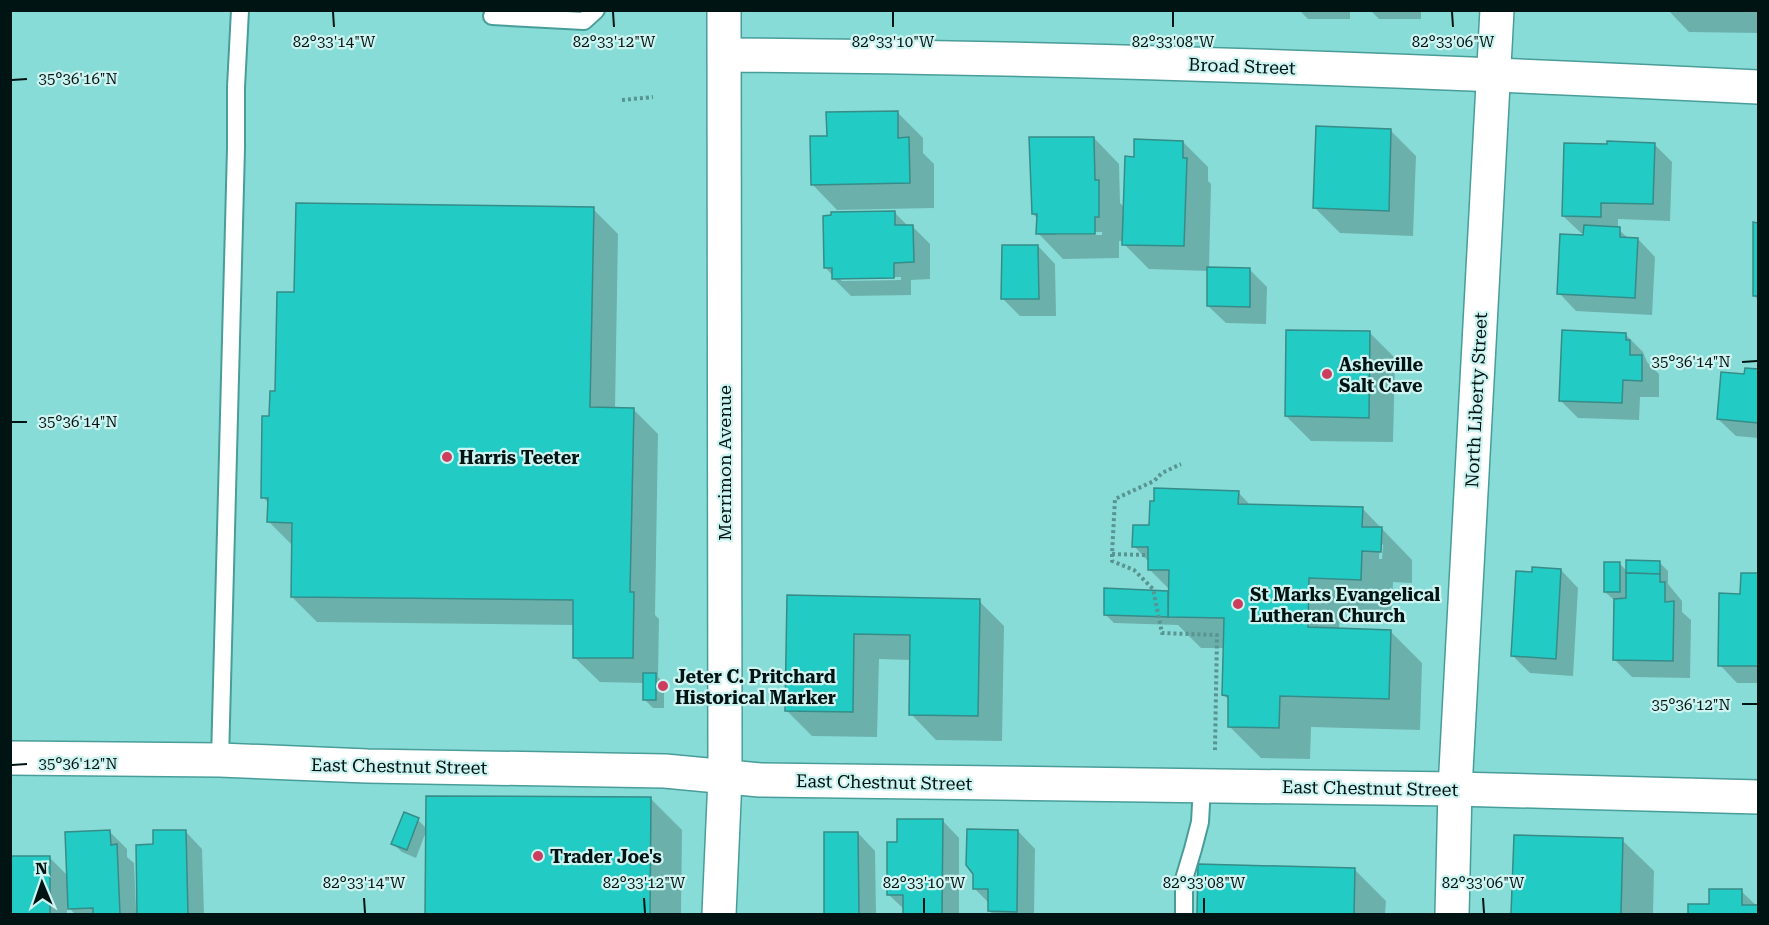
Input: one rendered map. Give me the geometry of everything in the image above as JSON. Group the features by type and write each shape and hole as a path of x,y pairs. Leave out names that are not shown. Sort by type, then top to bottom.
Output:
{"street":[{"name":"Merrimon Avenue","path":"719,915 724,778 724,10"},
{"name":"North Liberty Street","path":"1452,915 1455,789 1497,10"},
{"name":"Broad Street","path":"724,55 933,57 1494,74 1758,87"},
{"name":"East Chestnut Street","path":"10,758 220,760 367,766 665,771 760,780 1455,789 1758,797"}],"lane":[{"path":"220,760 236,87 240,10"},
{"path":"492,16 584,21 596,10"},
{"path":"1184,915 1184,879 1209,786"}],"path":[{"path":"622,100 653,97"},
{"path":"1181,464 1162,473 1154,481 1115,499 1112,561 1134,570 1153,589 1162,633 1217,635 1209,786"},
{"path":"1112,554 1145,555"}],"building":[{"path":"898,111 898,138 909,137 910,183 811,185 810,136 827,136 826,112"},
{"path":"1316,126 1391,129 1389,211 1313,208"},
{"path":"1029,137 1094,137 1095,180 1099,180 1099,217 1095,217 1095,234 1036,234 1037,214 1032,214"},
{"path":"1134,139 1183,141 1183,158 1187,158 1184,246 1122,245 1125,156 1134,157"},
{"path":"1607,141 1655,143 1653,204 1601,203 1601,217 1562,216 1564,143 1607,144"},
{"name":"Harris Teeter","path":"296,203 594,207 590,407 634,408 630,592 634,592 633,658 573,658 573,600 291,597 292,523 267,522 268,498 261,498 262,416 269,416 270,391 275,391 277,292 294,292"},
{"path":"895,211 895,225 913,225 914,262 894,263 894,278 832,279 832,268 824,268 823,216 831,215 831,212"},
{"path":"1753,222 1758,223 1758,296 1753,296"},
{"path":"1584,225 1620,227 1620,237 1638,238 1635,298 1557,294 1560,234 1583,235"},
{"path":"1002,245 1038,245 1039,299 1001,299"},
{"path":"1207,267 1250,268 1250,307 1207,306"},
{"name":"Asheville Salt Cave","path":"1286,330 1370,331 1369,418 1285,416"},
{"path":"1562,330 1626,333 1626,340 1630,340 1630,355 1642,355 1642,381 1623,380 1622,403 1559,401"},
{"path":"1745,368 1758,369 1758,423 1717,419 1721,372 1744,374"},
{"name":"St Marks Evangelical Lutheran Church","path":"1154,488 1239,491 1238,504 1363,507 1362,527 1382,527 1381,552 1362,551 1361,580 1309,578 1308,627 1391,630 1389,699 1280,696 1279,728 1228,727 1228,696 1222,695 1224,618 1168,617 1169,570 1148,570 1148,547 1132,547 1133,525 1149,525 1150,501 1154,501"},
{"path":"1626,560 1660,561 1660,574 1626,573"},
{"path":"1604,562 1620,562 1620,592 1604,592"},
{"path":"1532,567 1561,569 1556,659 1511,656 1516,571 1532,572"},
{"path":"1626,573 1660,574 1660,582 1665,582 1665,602 1674,601 1673,661 1613,660 1614,599 1626,598"},
{"path":"1741,573 1758,573 1758,666 1718,666 1719,593 1740,594"},
{"path":"1104,588 1168,591 1168,617 1104,615"},
{"path":"787,595 980,599 978,716 909,715 910,635 854,634 853,712 785,711"},
{"path":"643,673 656,673 656,700 643,700"},
{"name":"Trader Joe's","path":"426,796 651,797 650,914 425,914"},
{"path":"404,812 419,818 407,850 391,844"},
{"path":"897,819 943,819 942,914 903,914 903,895 887,895 887,842 897,842"},
{"path":"967,829 1018,830 1017,912 988,911 988,889 973,889 973,874 966,865"},
{"path":"110,830 111,845 117,844 120,914 93,914 93,908 68,909 65,832"},
{"path":"153,830 186,830 188,914 137,914 136,845 153,844"},
{"path":"824,832 858,832 859,914 824,914"},
{"path":"1514,835 1623,838 1621,914 1511,914"},
{"path":"10,856 50,856 50,914 10,914"},
{"path":"1198,864 1355,868 1354,914 1197,914"},
{"path":"1709,889 1742,889 1742,905 1758,905 1758,914 1688,914 1688,904 1709,904"}],"place":[{"name":"Asheville Salt Cave","path":"1327,374"},
{"name":"Harris Teeter","path":"447,457"},
{"name":"St Marks Evangelical Lutheran Church","path":"1238,604"},
{"name":"Jeter C. Pritchard Historical Marker","path":"663,686"},
{"name":"Trader Joe's","path":"538,856"}]}
